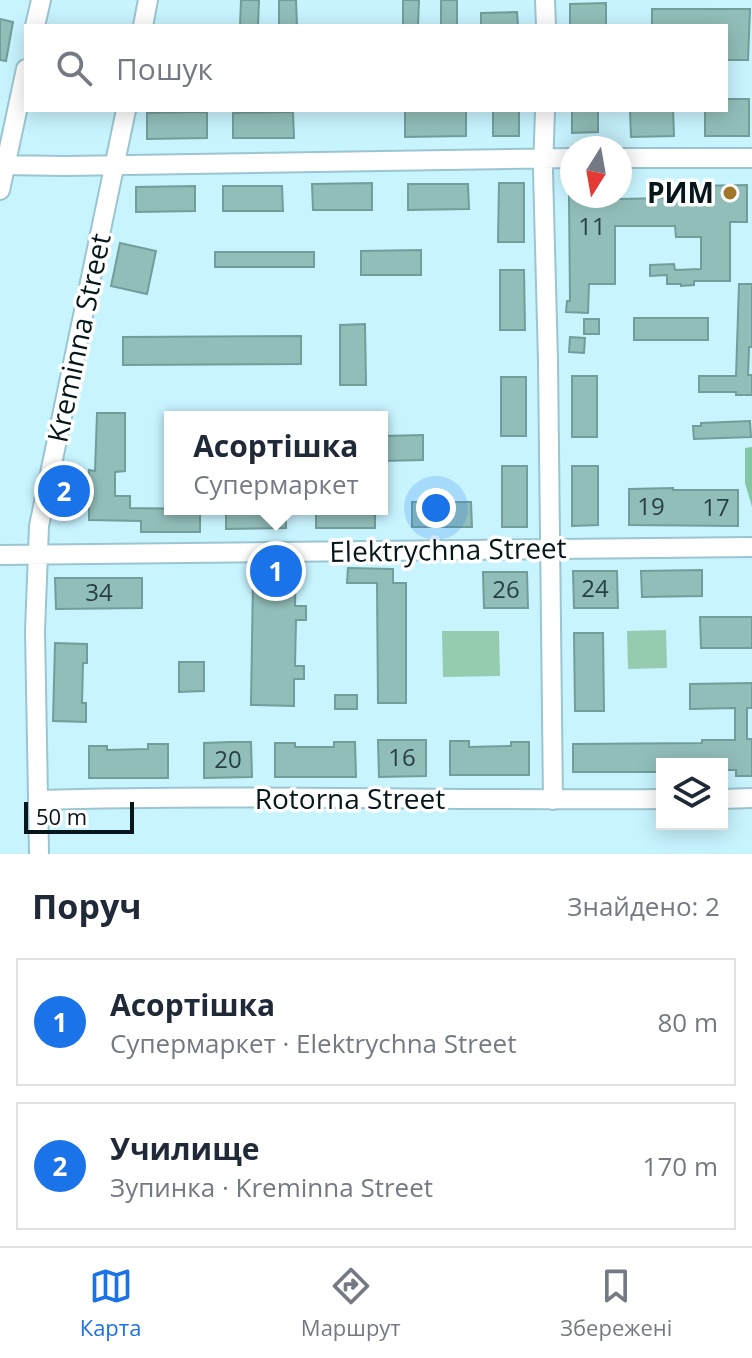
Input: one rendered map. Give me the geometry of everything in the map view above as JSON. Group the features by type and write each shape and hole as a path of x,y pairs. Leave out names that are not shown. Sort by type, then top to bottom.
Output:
{"street":[{"path":"35,24 41,0"},
{"path":"143,24 148,0"},
{"path":"545,0 546,24"},
{"path":"0,190 24,77"},
{"name":"Kreminna Street","path":"39,849 35,631 37,554 44,502 126,112"},
{"path":"545,112 553,800"},
{"path":"3,165 560,158"},
{"path":"632,158 752,158"},
{"name":"Elektrychna Street","path":"0,555 752,547"},
{"name":"Rotorna Street","path":"38,800 189,797 656,799"},
{"path":"728,799 752,798"}],"green space":[{"path":"752,447 752,507 745,483 745,448"},
{"path":"666,630 667,668 628,669 627,631"},
{"path":"442,631 499,631 500,676 443,677"}],"building":[{"path":"241,0 259,0 258,24 240,24"},
{"path":"279,0 296,0 297,24 279,24"},
{"path":"403,0 419,0 418,24 403,24"},
{"path":"441,0 457,0 457,24 441,24"},
{"path":"606,3 606,24 570,24 570,4"},
{"path":"652,9 750,9 748,60 728,60 728,24 652,24"},
{"path":"517,12 518,24 481,24 481,13"},
{"path":"0,19 13,22 6,61 0,60"},
{"path":"728,99 749,99 749,136 705,136 705,112 728,112"},
{"path":"207,112 207,138 147,139 147,113"},
{"path":"293,112 294,138 233,138 233,113"},
{"path":"405,112 466,112 466,136 405,137"},
{"path":"493,112 519,112 519,136 493,136"},
{"path":"572,112 598,112 598,132 572,133"},
{"path":"630,112 673,112 674,136 632,137"},
{"path":"372,183 372,210 313,210 312,184"},
{"path":"499,183 524,183 524,242 498,242"},
{"path":"408,184 468,184 469,209 408,210"},
{"path":"747,185 747,222 730,222 730,281 694,281 694,285 681,286 667,284 667,275 650,276 650,265 674,264 675,270 701,269 701,237 676,237 675,226 615,226 615,284 589,284 588,313 566,312 567,301 570,301 569,208 632,208 632,199 675,198 675,194 692,194 692,186"},
{"path":"195,186 195,211 136,212 136,187"},
{"path":"223,186 282,186 283,211 223,211"},
{"path":"120,243 156,251 147,294 111,286"},
{"path":"421,250 421,275 361,275 361,251"},
{"path":"215,252 314,252 314,267 215,267"},
{"path":"500,270 524,270 525,330 500,330"},
{"path":"739,284 752,284 752,347 749,347 748,375 752,375 752,395 699,392 699,376 736,376"},
{"path":"634,318 708,318 708,340 634,340"},
{"path":"584,319 599,319 599,334 584,334"},
{"path":"365,324 366,385 340,385 340,325"},
{"path":"301,336 301,364 123,365 123,337"},
{"path":"570,337 585,338 584,353 569,352"},
{"path":"572,376 597,376 597,437 572,437"},
{"path":"501,377 526,377 526,436 501,436"},
{"path":"97,413 125,413 125,471 115,472 115,496 130,496 130,508 164,508 164,515 200,515 200,532 141,532 141,521 89,520 86,482 89,482 89,470 95,471"},
{"path":"750,421 751,437 694,439 693,426 701,426 701,423"},
{"path":"423,435 423,460 388,461 388,436"},
{"path":"502,466 527,466 527,527 502,527"},
{"path":"572,466 598,466 598,525 572,526"},
{"path":"629,489 738,490 738,526 629,525"},
{"path":"412,502 471,502 472,527 412,527"},
{"path":"226,515 286,515 286,528 226,529"},
{"path":"316,515 375,515 375,528 316,528"},
{"path":"257,564 296,564 295,606 306,606 306,620 296,620 295,666 304,666 304,679 294,679 294,706 251,705 253,577 257,578"},
{"path":"348,568 393,569 393,583 406,583 406,703 378,703 377,583 347,583"},
{"path":"702,570 702,596 642,597 641,571"},
{"path":"573,571 617,571 618,608 574,608"},
{"path":"483,572 527,572 528,608 484,608"},
{"path":"55,578 142,578 142,608 56,609"},
{"path":"700,617 752,617 752,648 701,648"},
{"path":"574,633 603,633 604,711 575,711"},
{"path":"55,643 87,644 82,703 86,703 86,722 53,721"},
{"path":"179,662 204,662 204,691 179,692"},
{"path":"752,683 752,708 747,708 747,739 752,739 752,776 736,776 736,770 728,770 728,758 656,758 656,772 573,772 573,744 735,740 735,708 690,709 690,684"},
{"path":"335,695 357,695 357,709 335,709"},
{"path":"378,740 426,740 426,776 379,777"},
{"path":"450,741 469,741 469,747 511,746 511,742 529,742 529,775 450,775"},
{"path":"251,742 252,777 204,778 204,743"},
{"path":"334,742 355,742 356,777 275,777 275,743 295,743 295,747 334,747"},
{"path":"148,744 168,744 168,778 89,778 89,746 107,746 107,750 148,749"}],"place":[{"name":"РИМ","path":"730,193"},
{"name":"Училище","path":"64,491"},
{"name":"Асортішка","path":"276,571"}]}
